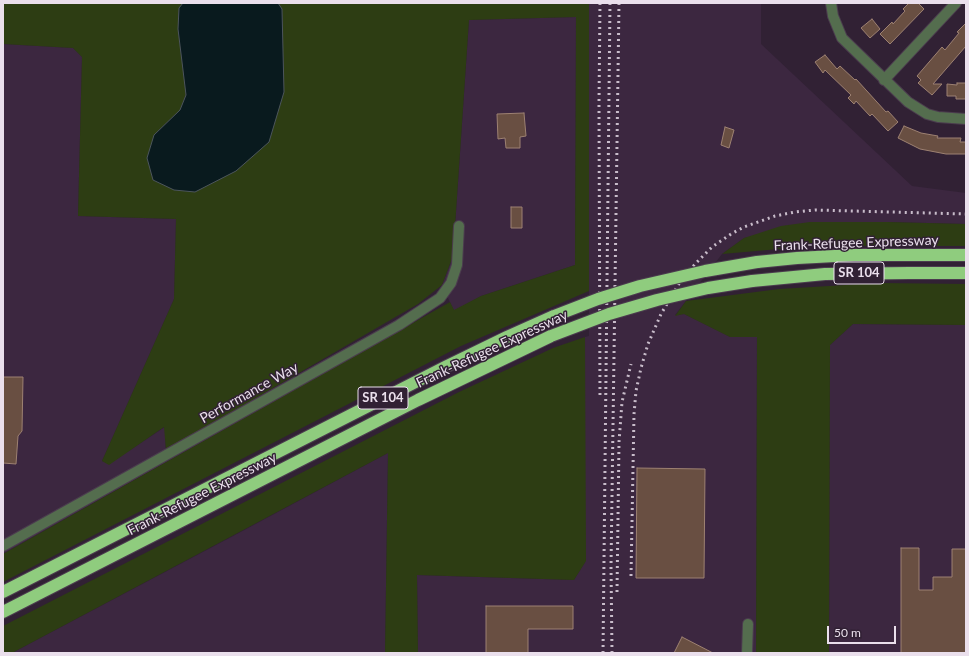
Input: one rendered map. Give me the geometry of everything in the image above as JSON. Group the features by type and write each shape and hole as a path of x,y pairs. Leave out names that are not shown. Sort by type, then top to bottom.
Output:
{"highway":[{"name":"Frank-Refugee Expressway","path":"3,592 445,367 554,316 598,299 640,286 705,271 757,262 854,255 966,255"},
{"name":"Frank-Refugee Expressway","path":"3,612 418,400 551,336 609,314 657,300 708,288 752,281 825,274 909,272 966,274"}],"street":[{"path":"831,3 833,16 842,38 908,102 927,114 938,117 966,119"},
{"path":"884,80 956,3"},
{"name":"Performance Way","path":"3,546 399,325 440,298 451,283 457,265 459,226"},
{"path":"747,653 748,624"}],"shaded area":[{"path":"183,3 278,3 282,9 284,92 269,142 236,171 195,192 174,190 153,180 147,158 154,135 180,110 186,95 178,29 179,8"},
{"path":"589,3 761,3 761,44 912,186 966,193 966,224 888,222 744,238 722,254 675,315 684,314 730,337 757,337 756,653 418,653 417,575 574,580 585,562 585,337 589,336"},
{"path":"576,17 575,265 481,296 454,311 442,285 453,256 469,20"},
{"path":"3,44 73,48 82,57 78,216 176,219 174,299 102,461 109,464 165,427 166,462 3,554"},
{"path":"853,324 966,325 966,653 829,653 830,345"},
{"path":"388,453 385,653 12,653 237,534"}],"green space":[{"path":"3,3 183,3 179,8 178,29 186,94 180,110 154,135 284,92 282,9 278,3 589,3 589,291 461,346 3,582 3,554 450,302 454,310 481,296 575,265 576,17 469,20 453,256 442,285 418,304 166,450 164,427 109,465 102,461 174,299 176,219 78,216 82,57 73,48 3,44"},
{"path":"810,222 966,224 966,246 814,246 722,254 744,238 781,226"},
{"path":"879,283 966,284 966,325 853,324 830,345 829,653 756,653 757,337 730,337 684,314 675,316 686,301 779,289"},
{"path":"585,337 586,561 574,580 417,575 418,653 385,653 388,453 12,653 3,653 3,626 459,392 553,348"}],"building":[{"path":"909,3 918,3 924,9 890,44 880,34 892,22 893,24 905,11 903,9"},
{"path":"872,19 880,29 870,38 861,28"},
{"path":"966,23 966,46 933,84 942,84 932,95 918,83 921,80 917,76 942,47 945,50 959,33 957,32"},
{"path":"825,55 837,69 840,66 855,80 856,79 886,112 888,111 898,122 888,131 872,114 870,116 856,101 854,104 848,98 851,95 825,70 823,73 815,62"},
{"path":"957,83 966,83 966,99 956,99 956,96 947,96 947,84 957,85"},
{"path":"524,113 526,136 520,137 520,148 506,148 505,138 498,139 497,114"},
{"path":"904,126 921,133 938,136 937,138 961,138 960,142 966,142 966,154 946,154 920,149 898,138"},
{"path":"725,127 734,130 729,148 721,145"},
{"path":"511,207 522,207 522,228 511,228"},
{"path":"3,377 23,377 22,431 18,436 16,464 3,463"},
{"path":"637,468 705,469 704,578 636,578"},
{"path":"901,548 919,548 919,590 933,590 933,577 952,577 952,549 966,549 966,653 901,653"},
{"path":"486,606 573,606 573,629 528,629 528,653 486,653"},
{"path":"682,637 713,653 674,653"}],"railway":[{"path":"600,3 600,399"},
{"path":"603,653 610,3"},
{"path":"612,653 611,566 619,3"},
{"path":"631,576 634,414 636,391 648,344 661,314 680,282 696,263 712,247 744,227 775,216 795,212 815,210 966,214"},
{"path":"617,592 619,442 622,402 631,364"}]}
